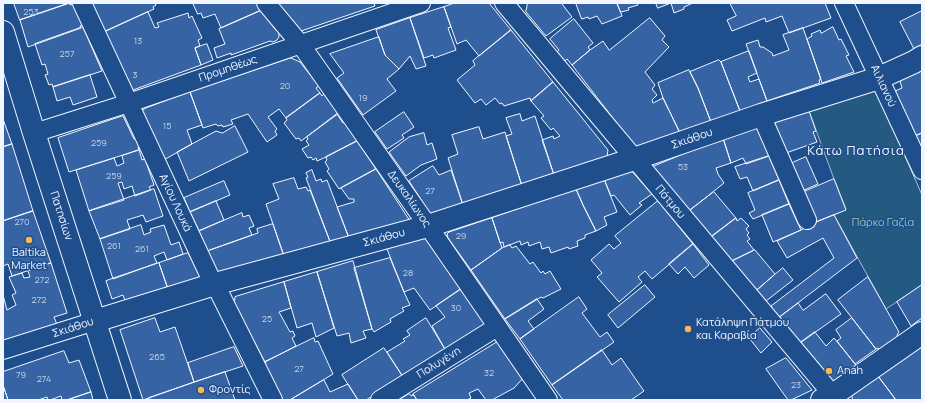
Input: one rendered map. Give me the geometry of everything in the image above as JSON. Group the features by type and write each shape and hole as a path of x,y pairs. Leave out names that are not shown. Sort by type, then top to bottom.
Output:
{"street":[{"name":"Αγίου Λουκά","path":"82,3 211,279 215,284 273,400"},
{"name":"Δευκαλίωνος","path":"266,3 301,45 548,400"},
{"name":"Προμηθέως","path":"34,133 129,103 422,3"},
{"name":"Πάτμου","path":"504,3 830,398"},
{"name":"Αιλιανού","path":"844,3 922,170"},
{"name":"Πατησίων","path":"3,32 10,76 34,133 120,400"},
{"name":"Σκιάθου","path":"3,350 215,284 428,226 634,159 761,115 879,78 922,57"},
{"path":"761,115 807,220"},
{"name":"Πολυγένη","path":"380,400 497,327"},
{"path":"830,398 922,333"}],"green space":[{"name":"Πάρκο Γαζία","path":"876,89 922,195 922,285 886,309 834,215 846,209 809,111"}],"building":[{"path":"14,3 70,3 20,20"},
{"path":"70,3 70,5 74,4 83,24 80,26 81,28 28,47 20,20"},
{"path":"91,3 155,3 156,5 153,7 154,9 104,32"},
{"path":"193,3 256,3 262,10 221,28 215,14 203,18 201,13 198,14"},
{"path":"278,3 374,3 375,6 301,31"},
{"path":"455,3 489,3 511,30 479,56 466,40 457,44 444,7"},
{"path":"528,3 565,3 562,4 572,17 546,36 526,12"},
{"path":"576,3 617,3 622,16 602,24 597,16 589,19 588,17 582,19"},
{"path":"617,3 637,3 638,5 621,12"},
{"path":"656,3 671,3 658,8"},
{"path":"671,3 693,3 674,13"},
{"path":"730,3 825,3 831,18 789,33 782,16 766,22 765,18 732,31 727,20 736,16"},
{"path":"444,7 451,27 448,28 456,50 434,58 433,55 424,58 410,18"},
{"path":"262,10 275,29 278,29 279,37 277,40 217,58 214,48 225,44 219,29"},
{"path":"922,11 922,44 914,49 900,22"},
{"path":"148,12 155,28 159,27 157,23 188,13 189,18 192,16 202,38 198,40 200,46 195,48 201,65 133,90 104,32"},
{"path":"410,18 426,66 416,69 410,56 399,69 385,55 376,30"},
{"path":"650,18 665,36 662,40 669,47 645,72 655,85 652,89 657,95 652,100 653,103 663,98 680,133 636,148 572,65 603,41 609,50"},
{"path":"574,19 593,43 588,47 590,50 572,65 567,59 565,61 557,52 559,50 550,39"},
{"path":"83,27 102,71 53,87 52,84 49,85 45,75 48,74 45,64 42,65 35,44"},
{"path":"833,27 839,40 841,39 849,55 846,56 854,72 822,83 807,39 812,36 811,34 820,30 821,33"},
{"path":"803,28 821,79 819,80 820,83 767,101 746,44 758,40 760,47 763,47 772,53 773,56 789,50 783,35"},
{"path":"511,30 553,82 531,101 530,98 504,106 495,98 486,105 481,99 475,103 457,80 475,65 473,61"},
{"path":"379,37 385,55 399,69 387,79 396,91 363,115 337,78 344,73 330,54"},
{"path":"207,44 213,60 201,65 195,48"},
{"path":"749,51 757,73 748,77 750,82 759,79 767,101 740,111 721,62"},
{"path":"291,58 300,62 319,86 316,88 320,93 286,118 279,109 268,117 277,129 275,131 277,135 267,142 248,114 231,120 233,124 223,127 222,125 218,126 216,124 203,128 190,92"},
{"path":"719,60 740,111 711,122 690,72"},
{"path":"922,69 922,133 913,137 893,92 902,88 900,81"},
{"path":"689,70 698,88 711,122 680,133 663,98 658,83"},
{"path":"90,75 97,97 73,105 70,97 57,101 53,87"},
{"path":"553,82 608,150 607,157 554,175 542,140 553,136 554,139 560,136 553,128 551,130 541,118 544,116 531,101"},
{"path":"190,92 202,125 187,130 192,144 162,161 141,111"},
{"path":"320,93 322,96 324,94 339,113 301,141 299,138 296,139 284,123 287,120 286,118"},
{"path":"809,111 816,131 813,132 817,142 786,153 774,123"},
{"path":"404,112 414,127 402,135 404,138 387,149 375,132"},
{"path":"337,114 343,123 345,122 357,141 317,161 316,158 313,160 311,157 308,158 302,149 309,145 306,141 308,139 307,137"},
{"path":"520,114 522,121 535,116 554,175 522,186 506,136 512,134 506,118"},
{"path":"123,116 134,139 137,138 140,146 138,147 139,150 69,172 58,138"},
{"path":"3,119 12,144 3,147"},
{"path":"235,126 248,152 189,181 177,152 216,131 222,133"},
{"path":"479,127 483,139 505,132 522,186 463,205 448,158 458,154 452,135"},
{"path":"758,127 769,156 746,164 743,158 731,163 723,138"},
{"path":"424,133 427,145 432,143 437,159 421,165 406,176 389,152 409,137"},
{"path":"922,133 922,158 913,137"},
{"path":"723,138 731,163 716,168 724,183 689,211 650,168"},
{"path":"357,141 376,169 339,189 327,171 329,169 325,162 327,160 326,157"},
{"path":"12,144 33,211 3,221 3,147"},
{"path":"139,150 142,160 145,159 154,185 149,187 151,190 135,196 132,186 124,189 122,182 118,183 124,200 89,211 76,170 114,158 117,166 124,163 122,156"},
{"path":"769,156 779,180 753,191 747,177 740,179 735,167"},
{"path":"806,157 818,184 802,191 790,164"},
{"path":"433,166 439,175 451,170 463,205 431,215 409,181"},
{"path":"376,169 410,221 349,238 337,207 354,202 354,199 349,199 341,188"},
{"path":"630,169 652,194 639,203 642,205 630,215 614,195 611,196 604,179"},
{"path":"312,170 316,181 321,179 322,182 327,180 349,238 331,244 306,178 308,177 306,173"},
{"path":"294,178 298,189 306,187 308,191 310,190 331,244 285,259 266,204 279,199 273,184"},
{"path":"604,179 617,212 604,217 607,225 596,231 576,189"},
{"path":"834,179 846,210 816,222 804,192"},
{"path":"779,180 789,204 753,219 749,213 755,210 748,193"},
{"path":"224,181 230,195 190,212 184,198"},
{"path":"154,189 163,216 146,222 143,215 127,220 130,229 100,239 89,211"},
{"path":"576,189 596,231 585,235 585,238 577,241 578,246 569,249 568,247 551,253 549,247 542,249 540,242 529,246 528,242 521,245 520,241 504,247 503,242 500,243 492,218"},
{"path":"714,192 736,218 711,237 689,211"},
{"path":"216,201 224,220 199,231 190,212"},
{"path":"658,201 693,244 652,279 645,271 638,277 642,282 619,302 597,277 602,273 591,260 609,244 614,249 621,243 615,236"},
{"path":"789,204 801,230 773,242 762,215"},
{"path":"33,211 51,263 12,276 8,264 3,266 3,221"},
{"path":"242,213 243,217 249,215 254,226 249,228 252,235 207,251 199,231"},
{"path":"834,215 857,258 778,318 771,306 834,258 823,238 787,258 777,241"},
{"path":"492,218 502,248 471,270 448,238 447,234 449,232"},
{"path":"736,218 737,221 741,218 749,226 746,229 749,233 747,235 750,239 747,241 754,250 730,262 711,237"},
{"path":"273,224 285,259 218,279 207,251 258,233 257,229"},
{"path":"141,225 144,235 151,232 150,229 164,225 171,245 179,242 183,254 167,260 164,252 154,256 157,263 113,279 100,239"},
{"path":"424,237 461,289 430,310 414,288 404,292 387,249"},
{"path":"693,244 709,265 694,278 685,267 678,274 669,264"},
{"path":"510,245 512,248 516,246 530,264 533,262 541,273 543,271 545,274 550,271 561,289 543,298 541,297 505,319 471,270 502,248"},
{"path":"755,250 775,274 756,291 730,262"},
{"path":"188,253 203,281 169,292 159,263"},
{"path":"390,258 410,305 402,308 404,311 390,319 391,322 374,332 354,268"},
{"path":"353,261 372,329 363,331 366,338 351,343 349,333 337,336 317,272"},
{"path":"51,263 67,313 54,317 58,327 3,344 3,295 7,310 16,305 12,295 16,293 9,277 22,273 24,278 30,277 28,271"},
{"path":"159,263 169,292 127,306 123,295 112,299 106,281"},
{"path":"783,268 793,280 766,301 756,291"},
{"path":"317,272 334,328 316,337 312,323 297,328 284,282"},
{"path":"868,277 899,332 897,335 898,337 880,350 878,348 876,349 838,300"},
{"path":"284,282 291,308 279,312 290,332 293,331 295,336 292,338 296,346 265,362 234,304 235,297"},
{"path":"645,285 655,297 618,328 608,315"},
{"path":"922,285 922,318 911,326 897,302"},
{"path":"461,289 488,327 446,351 432,326 445,317 436,306"},
{"path":"826,294 841,314 800,343 778,318 798,303 803,310"},
{"path":"579,297 587,309 582,313 600,337 607,332 614,342 552,385 520,339"},
{"path":"537,299 544,309 528,321 534,329 520,339 505,319"},
{"path":"155,318 160,332 175,327 194,382 143,400 120,330"},
{"path":"426,318 446,351 403,377 387,352 405,341 403,339 410,335 407,331"},
{"path":"852,318 876,349 855,364 837,341 841,338 836,330"},
{"path":"760,328 772,342 761,353 749,338"},
{"path":"815,332 826,346 834,338 856,365 830,384 800,343"},
{"path":"314,338 315,342 318,341 333,374 290,400 282,400 264,365 266,364 265,362"},
{"path":"499,341 525,376 514,388 492,400 486,400 478,389 469,393 471,398 467,400 417,400 413,394"},
{"path":"234,347 243,366 194,382 188,363"},
{"path":"922,347 922,400 896,400 878,376"},
{"path":"384,348 403,377 366,400 358,400 342,375"},
{"path":"602,350 612,365 621,358 644,391 631,400 563,400 552,385"},
{"path":"64,351 69,363 79,360 91,392 67,400 62,400 61,396 50,400 48,400 47,397 38,400 8,400 3,385 3,372"},
{"name":"Κατάληψη Πάτμου και Καραβία","path":"786,358 812,390 791,400 788,400 766,369"},
{"name":"Φροντίς","path":"225,372 235,400 149,400 149,398"},
{"path":"878,376 896,400 853,400 851,394"},
{"path":"324,380 330,392 348,384 358,400 290,400"},
{"path":"3,385 8,400 3,400"},
{"path":"91,392 93,400 67,400"},
{"path":"409,394 412,396 413,394 417,400 399,400"}],"place":[{"name":"Baltika Market","path":"29,240"},
{"name":"Κατάληψη Πάτμου και Καραβία","path":"688,329"},
{"name":"Anah","path":"829,371"},
{"name":"Φροντίς","path":"201,390"}],"district":[{"name":"Κάτω Πατήσια","path":"856,151"}]}
